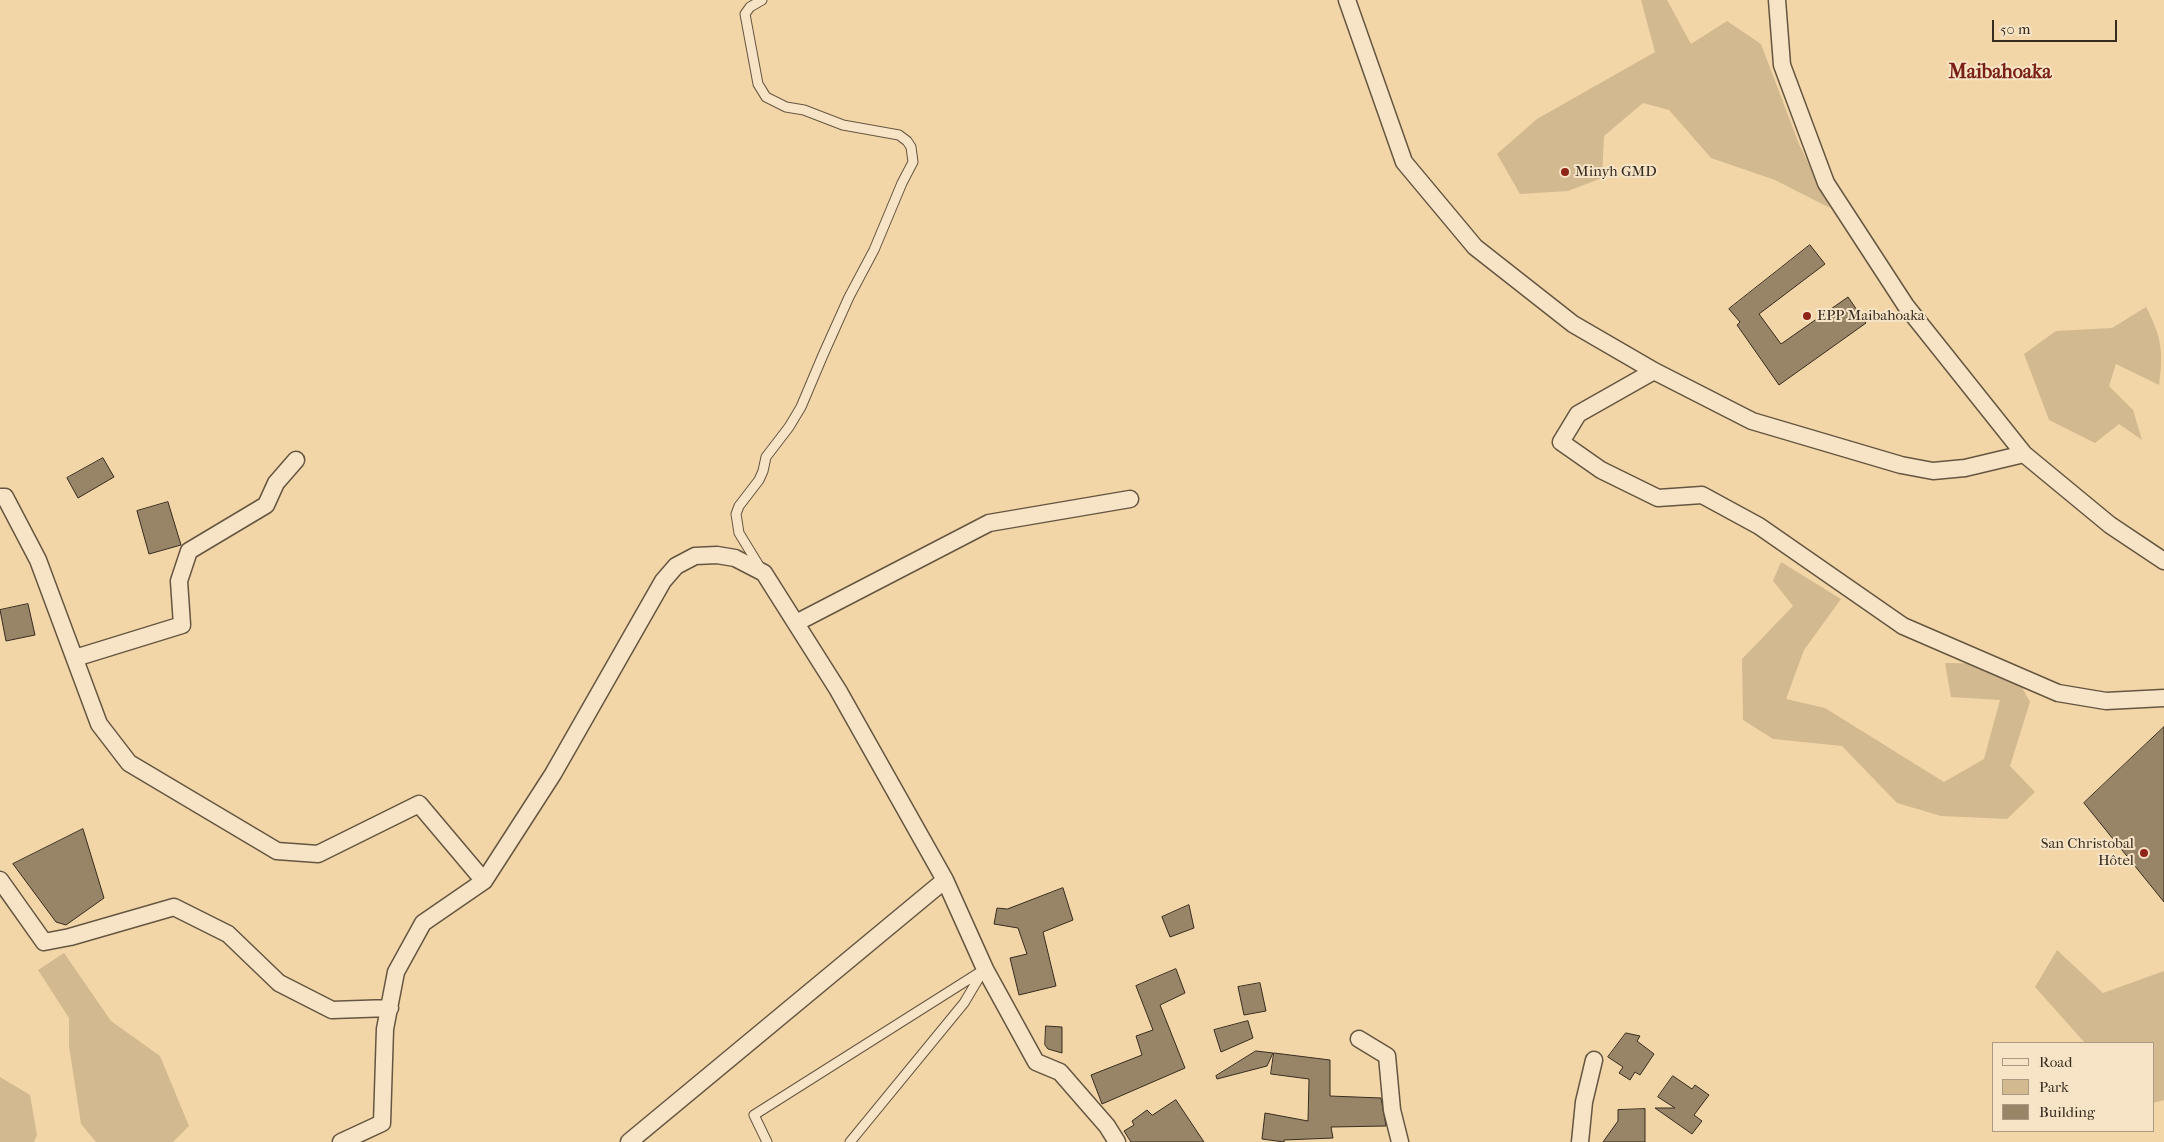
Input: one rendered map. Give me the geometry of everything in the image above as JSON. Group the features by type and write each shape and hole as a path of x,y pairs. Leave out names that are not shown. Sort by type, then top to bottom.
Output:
{"street":[{"path":"1347,0 1404,162 1475,247 1573,324 1654,371 1752,421 1901,465 1933,471 1965,468 2024,454"},
{"path":"1777,0 1782,65 1826,183 1906,306 2024,454 2110,525 2164,560"},
{"path":"1654,371 1578,414 1562,442 1601,470 1658,498 1702,494 1759,526 1903,626 2058,693 2106,701 2164,698"},
{"path":"75,658 182,624 179,581 189,551 266,505 276,483 296,460"},
{"path":"0,497 5,498 38,560 99,724 129,763 276,851 318,854 419,804 484,881"},
{"path":"796,623 989,523 1130,498"},
{"path":"341,1142 382,1123 385,1029 396,972 423,923 484,881 552,774 662,581 676,566 695,556 717,555 735,558 764,573 838,690 945,880 985,969 1036,1062 1060,1072 1107,1126 1117,1142"},
{"path":"0,880 44,942 70,937 174,907 228,934 279,983 332,1010 390,1008"},
{"path":"629,1142 945,880"},
{"path":"1359,1039 1387,1056 1392,1110 1400,1142"},
{"path":"1580,1142 1584,1102 1594,1060"}],"lane":[{"path":"762,0 750,7 745,14 758,84 766,97 786,107 804,110 843,125 899,135 911,147 913,162 902,183 874,250 822,354 804,401 789,427 766,457 764,471 759,480 738,506 736,514 739,533 764,573"},
{"path":"765,1141 754,1115 985,969"},
{"path":"850,1142 964,1003 985,969"}],"green space":[{"path":"1641,0 1667,0 1691,44 1727,21 1761,44 1799,144 1830,208 1775,180 1711,158 1669,110 1643,103 1604,136 1602,178 1568,191 1520,194 1497,154 1537,119 1655,52"},
{"path":"2146,307 2160,344 2159,385 2116,364 2109,386 2133,410 2142,440 2119,424 2095,443 2049,420 2024,354 2056,331 2112,328"},
{"path":"1781,562 1841,599 1804,650 1786,699 1825,708 1944,782 1984,759 2000,700 1951,697 1945,663 2009,664 2030,702 2010,766 2035,792 2007,819 1941,816 1897,803 1842,746 1773,739 1743,720 1742,659 1793,606 1773,581"},
{"path":"2057,950 2103,993 2164,971 2164,1100 2154,1103 2154,1042 2084,1042 2035,987"},
{"path":"64,953 111,1021 160,1056 189,1126 173,1142 96,1142 81,1124 69,1046 69,1018 38,970"},
{"path":"0,1077 30,1095 37,1135 34,1142 0,1142"}],"building":[{"path":"1810,245 1825,264 1759,314 1781,344 1848,297 1866,323 1779,385 1737,325 1740,322 1729,309"},
{"path":"103,458 114,477 78,498 67,478"},
{"path":"168,502 181,545 149,554 137,511"},
{"path":"28,604 35,635 6,641 0,610"},
{"name":"San Christobal Hôtel","path":"2164,727 2164,902 2084,803"},
{"path":"83,829 104,898 66,925 56,922 13,864"},
{"path":"1063,888 1073,920 1043,932 1056,986 1019,995 1010,958 1027,954 1018,928 994,924 997,908 1007,909"},
{"path":"1189,905 1194,928 1170,937 1162,917"},
{"path":"1176,969 1185,993 1160,1005 1185,1068 1102,1104 1091,1075 1142,1055 1136,1036 1153,1030 1136,986"},
{"path":"1260,983 1266,1011 1244,1015 1238,987"},
{"path":"1248,1021 1253,1038 1221,1052 1214,1030"},
{"path":"1046,1026 1062,1027 1062,1053 1048,1049 1045,1045"},
{"path":"1626,1033 1640,1036 1637,1041 1654,1054 1640,1075 1635,1072 1630,1080 1619,1073 1623,1067 1608,1057"},
{"path":"1256,1051 1273,1053 1267,1066 1217,1079 1216,1076"},
{"path":"1274,1053 1330,1060 1330,1096 1381,1098 1386,1126 1331,1127 1333,1138 1284,1140 1284,1142 1262,1139 1265,1113 1308,1121 1309,1079 1271,1074"},
{"path":"1673,1076 1692,1089 1695,1085 1709,1095 1694,1115 1702,1121 1692,1134 1655,1108 1675,1108 1658,1097"},
{"path":"1176,1100 1204,1142 1131,1142 1124,1131 1134,1125 1132,1121 1147,1110 1152,1115"},
{"path":"1645,1109 1645,1142 1603,1142 1618,1121 1618,1110"}],"place":[{"name":"Minyh GMD","path":"1565,172"},
{"name":"EPP Maibahoaka","path":"1807,316"},
{"name":"San Christobal Hôtel","path":"2144,853"}],"district":[{"name":"Maibahoaka","path":"2000,73"}]}
